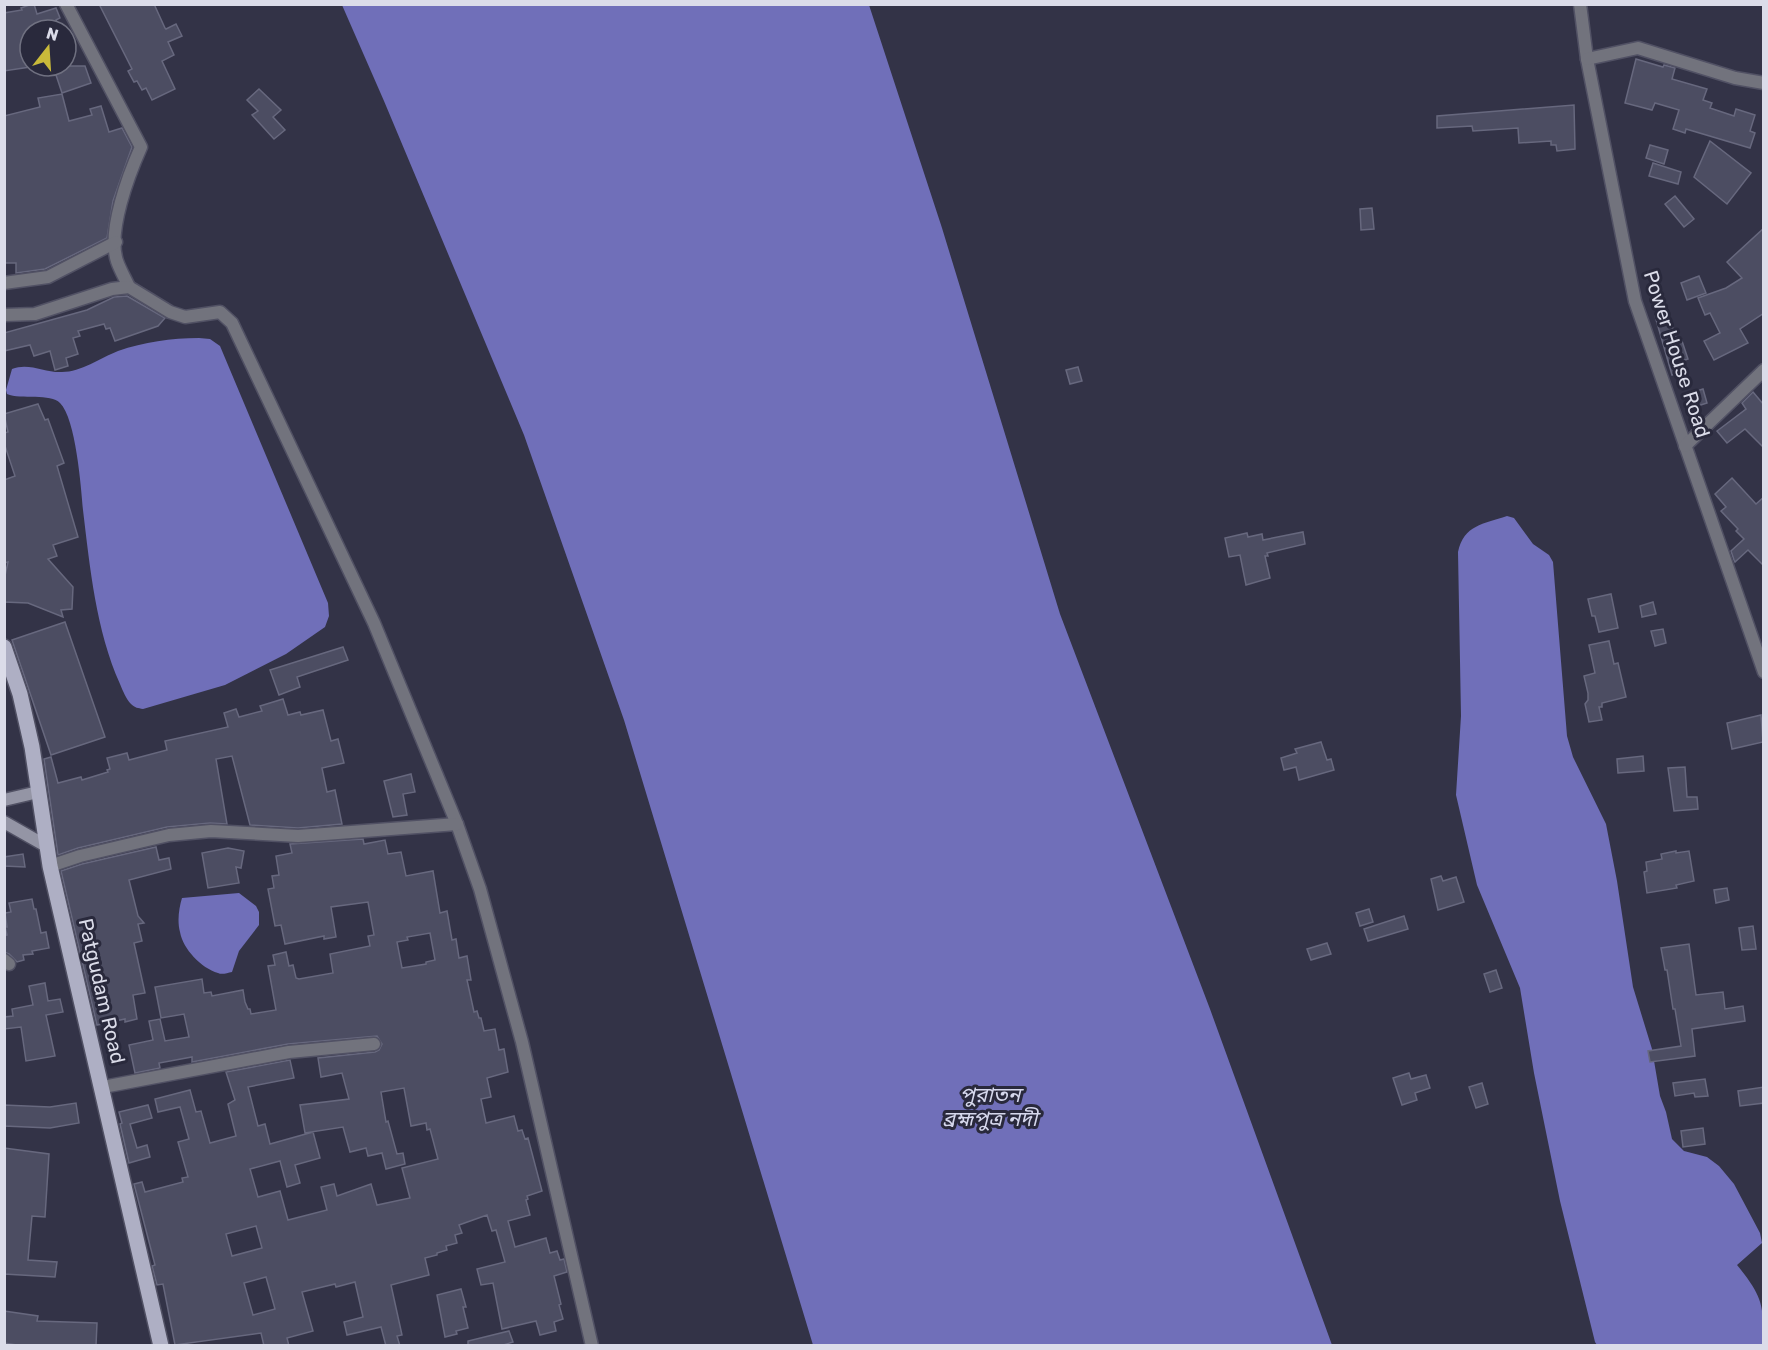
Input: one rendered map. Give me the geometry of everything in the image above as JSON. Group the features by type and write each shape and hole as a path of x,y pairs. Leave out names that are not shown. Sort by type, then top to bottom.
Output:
{"main road":[{"name":"Patgudam Road","path":"4,647 20,694 32,747 50,866 103,1087 161,1346"}],"street":[{"path":"66,4 141,147 122,196 116,242 116,259 129,287 170,312 185,317 220,312 232,322 374,623 458,824 480,889 522,1042 592,1346"},
{"name":"Power House Road","path":"1580,4 1587,59 1635,301 1764,672"},
{"path":"1587,59 1638,48 1735,78 1764,83"},
{"path":"4,283 48,277 116,242"},
{"path":"4,315 34,314 112,289 129,287"},
{"path":"1685,446 1764,370"},
{"path":"4,800 38,792"},
{"path":"4,822 48,848"},
{"path":"50,866 80,856 169,835 211,831 298,836 458,824"},
{"path":"103,1087 289,1052 374,1044"}],"water":[{"name":"পুরাতন ব্রহ্মপুত্র নদী","path":"342,5 869,5 942,228 1060,614 1210,1009 1332,1345 813,1345 624,720 524,435"},
{"path":"199,338 210,339 220,346 328,603 329,616 325,627 286,654 225,685 143,709 134,706 126,697 105,642 91,576 77,454 66,411 56,400 13,396 7,394 6,390 12,369 18,367 56,372 69,371 138,345"},
{"path":"1507,516 1514,518 1533,544 1549,555 1553,562 1567,736 1573,757 1606,824 1633,987 1652,1049 1660,1096 1672,1139 1684,1151 1707,1157 1719,1166 1734,1184 1760,1233 1762,1243 1737,1265 1752,1285 1760,1302 1763,1345 1597,1345 1595,1342 1560,1201 1534,1073 1520,988 1477,885 1456,795 1461,716 1458,552 1465,536 1470,531"},
{"path":"239,893 256,906 259,912 259,925 239,951 232,972 220,974 205,967 185,945 179,923 181,902 182,898"}],"building":[{"path":"34,4 37,14 56,8 60,18 18,18 18,69 4,71 4,13 22,10 21,8"},
{"path":"99,4 154,4 166,29 176,24 182,36 168,42 174,55 162,61 175,89 152,100 146,88 142,90 137,81 134,82 128,71 132,69"},
{"path":"1636,59 1675,68 1672,79 1707,89 1703,100 1712,103 1710,108 1734,116 1736,109 1755,115 1750,131 1755,133 1750,148 1686,129 1685,133 1673,129 1679,110 1655,103 1652,110 1625,103"},
{"path":"78,66 85,66 91,83 62,93 57,78 78,78"},
{"path":"259,89 281,110 273,117 285,130 274,139 252,115 258,111 247,100"},
{"path":"62,94 69,121 92,115 90,109 101,106 109,132 122,128 132,147 113,201 107,238 45,269 16,273 16,263 4,263 4,116 40,107 38,98"},
{"path":"1574,105 1575,149 1557,151 1556,145 1551,145 1551,141 1519,143 1518,128 1473,131 1472,126 1437,128 1437,116"},
{"path":"1710,141 1751,173 1727,204 1694,177"},
{"path":"1650,145 1668,150 1664,164 1646,158"},
{"path":"1653,163 1681,172 1678,184 1649,176"},
{"path":"1675,196 1694,219 1684,227 1665,204"},
{"path":"1372,208 1374,229 1361,230 1360,209"},
{"path":"1764,228 1764,313 1740,329 1748,343 1714,360 1704,341 1720,333 1710,313 1705,315 1698,298 1726,288 1742,278 1727,262"},
{"path":"1699,276 1706,293 1687,300 1681,283"},
{"path":"127,296 165,318 158,326 115,341 110,328 106,329 104,324 78,331 80,336 73,338 78,354 66,358 68,366 55,370 50,351 34,356 30,345 4,351 4,333 87,310 114,297"},
{"path":"1667,312 1677,340 1681,338 1688,359 1682,361 1685,371 1672,375 1655,316"},
{"path":"1078,367 1082,381 1070,384 1066,370"},
{"path":"1703,389 1707,403 1688,409 1684,395"},
{"path":"1753,392 1764,405 1764,448 1745,429 1727,443 1717,431 1746,409 1742,403"},
{"path":"38,404 45,420 48,419 64,463 57,466 78,537 53,545 57,556 48,559 73,587 72,609 61,610 63,617 28,603 4,602 4,580 8,562 4,563 4,480 15,476 4,443 4,433 8,432 4,414"},
{"path":"1732,478 1756,504 1764,497 1764,566 1748,550 1735,562 1734,560 1731,551 1744,539 1721,511 1726,507 1715,494"},
{"path":"1303,532 1305,544 1267,553 1268,556 1265,556 1270,578 1246,585 1240,555 1229,557 1225,538 1247,533 1248,537 1262,534 1263,540"},
{"path":"1611,594 1618,628 1599,632 1588,599"},
{"path":"1653,602 1656,614 1642,617 1640,606"},
{"path":"65,622 105,737 51,755 12,640"},
{"path":"1663,629 1666,643 1655,646 1651,631"},
{"path":"1609,641 1614,664 1618,663 1626,697 1602,703 1602,707 1599,707 1602,720 1589,722 1585,704 1588,700 1588,693 1584,676 1595,673 1589,645"},
{"path":"343,647 348,660 297,677 300,687 279,695 270,670"},
{"path":"283,699 288,715 300,712 301,715 323,710 331,741 338,739 344,763 322,768 327,792 335,790 342,824 298,828 250,825 232,756 216,759 227,824 210,823 167,827 78,848 58,855 44,759 51,757 58,783 81,777 82,780 108,772 107,770 110,769 107,758 127,753 129,760 167,750 165,741 228,727 224,713 236,709 239,717 262,711 260,706"},
{"path":"1761,715 1763,742 1732,749 1727,723"},
{"path":"1321,742 1327,760 1331,759 1334,770 1299,780 1296,767 1284,770 1281,758 1297,753 1295,749"},
{"path":"1643,756 1644,771 1618,773 1617,759"},
{"path":"1685,767 1687,797 1697,797 1698,809 1674,811 1668,768"},
{"path":"411,774 415,792 403,794 407,815 393,817 384,781"},
{"path":"363,839 364,844 385,840 388,854 401,852 406,876 433,871 440,913 447,911 452,940 456,939 459,958 467,956 471,980 467,980 474,1012 477,1011 481,1018 484,1031 495,1029 499,1050 504,1049 508,1072 487,1078 491,1097 481,1099 486,1123 514,1116 518,1131 522,1130 525,1139 528,1138 542,1191 527,1196 530,1215 508,1221 515,1247 546,1238 550,1253 557,1251 560,1260 564,1259 567,1272 554,1276 563,1319 554,1322 556,1331 540,1335 536,1321 502,1329 493,1283 481,1285 477,1269 505,1262 496,1230 492,1231 487,1215 459,1225 462,1233 455,1235 457,1243 446,1246 447,1250 437,1255 425,1258 429,1275 391,1285 402,1335 397,1336 400,1346 386,1346 381,1327 347,1335 344,1322 363,1317 355,1282 302,1292 313,1331 287,1338 289,1346 264,1346 261,1333 175,1345 163,1284 157,1285 152,1266 155,1265 134,1184 142,1182 145,1192 183,1182 182,1178 188,1177 178,1142 189,1139 180,1107 158,1112 155,1099 190,1090 196,1112 201,1111 210,1143 236,1136 228,1104 235,1100 226,1072 290,1060 294,1078 248,1087 258,1126 265,1124 270,1144 313,1132 320,1158 295,1165 300,1183 287,1187 280,1161 250,1169 258,1197 280,1191 288,1220 327,1210 321,1187 334,1184 337,1196 371,1184 377,1205 410,1198 402,1168 438,1159 430,1129 427,1130 426,1123 411,1126 404,1088 381,1092 386,1122 388,1121 397,1154 403,1153 405,1164 386,1169 382,1153 368,1156 366,1148 350,1152 343,1127 305,1133 300,1105 349,1099 342,1073 321,1077 318,1058 375,1052 382,1044 377,1036 288,1044 192,1062 192,1057 159,1063 160,1068 135,1073 129,1045 153,1040 149,1021 160,1019 165,1041 189,1037 184,1014 161,1018 155,987 202,979 204,993 211,992 212,996 243,990 245,1002 251,1014 276,1010 268,966 275,965 273,955 286,952 289,966 293,965 296,978 299,979 333,973 330,954 370,946 368,936 374,935 368,902 331,907 336,937 324,939 324,936 285,944 281,925 275,926 268,889 274,888 272,876 279,875 276,856 292,853 290,844","holes":["430,933 435,960 402,968 397,942 408,940 407,937","256,1226 262,1248 232,1256 226,1234","266,1277 275,1309 253,1315 244,1283"]},
{"path":"156,847 159,860 169,858 171,869 129,880 138,916 144,923 138,924 142,941 134,943 145,993 133,995 137,1019 97,1025 61,871"},
{"path":"228,848 244,851 241,868 236,867 239,883 208,888 202,853"},
{"path":"1676,851 1676,853 1689,851 1694,881 1676,885 1677,888 1647,893 1644,872 1647,871 1646,862 1662,859 1661,854"},
{"path":"23,854 25,867 4,866 4,857"},
{"path":"1441,876 1443,881 1456,877 1464,902 1438,910 1431,879"},
{"path":"1727,888 1729,900 1716,903 1714,890"},
{"path":"32,899 41,933 46,932 49,948 32,951 33,954 23,955 24,960 17,962 4,952 4,936 7,935 5,913 11,912 9,903"},
{"path":"1369,909 1373,922 1360,926 1356,913"},
{"path":"1404,916 1408,929 1368,941 1364,929"},
{"path":"1753,926 1756,949 1742,950 1739,928"},
{"path":"1327,943 1331,954 1311,960 1307,949"},
{"path":"1689,944 1696,995 1723,992 1725,1009 1743,1006 1745,1021 1692,1029 1695,1056 1650,1062 1648,1051 1681,1046 1661,948"},
{"path":"1496,970 1502,988 1490,992 1484,974"},
{"path":"45,983 48,1001 60,999 63,1012 46,1015 55,1056 26,1061 21,1027 4,1029 4,1017 13,1016 12,1009 33,1005 29,986"},
{"path":"1409,1073 1411,1079 1426,1075 1430,1088 1415,1093 1417,1100 1402,1105 1393,1078"},
{"path":"1705,1079 1708,1096 1695,1097 1694,1093 1675,1096 1673,1083"},
{"path":"1482,1083 1488,1104 1476,1108 1469,1087"},
{"path":"1764,1087 1764,1103 1740,1106 1738,1091"},
{"path":"76,1103 79,1123 50,1128 4,1126 4,1105 50,1107"},
{"path":"148,1105 152,1118 130,1124 137,1148 147,1145 150,1157 129,1163 119,1112"},
{"path":"1703,1128 1705,1144 1683,1147 1681,1131"},
{"path":"4,1148 49,1154 45,1217 32,1216 28,1260 57,1262 55,1277 4,1274"},
{"path":"461,1289 468,1328 445,1337 437,1295"},
{"path":"4,1311 38,1316 37,1321 97,1323 96,1346 23,1346 4,1343"},
{"path":"509,1331 513,1342 500,1346 468,1346 468,1341"}]}
